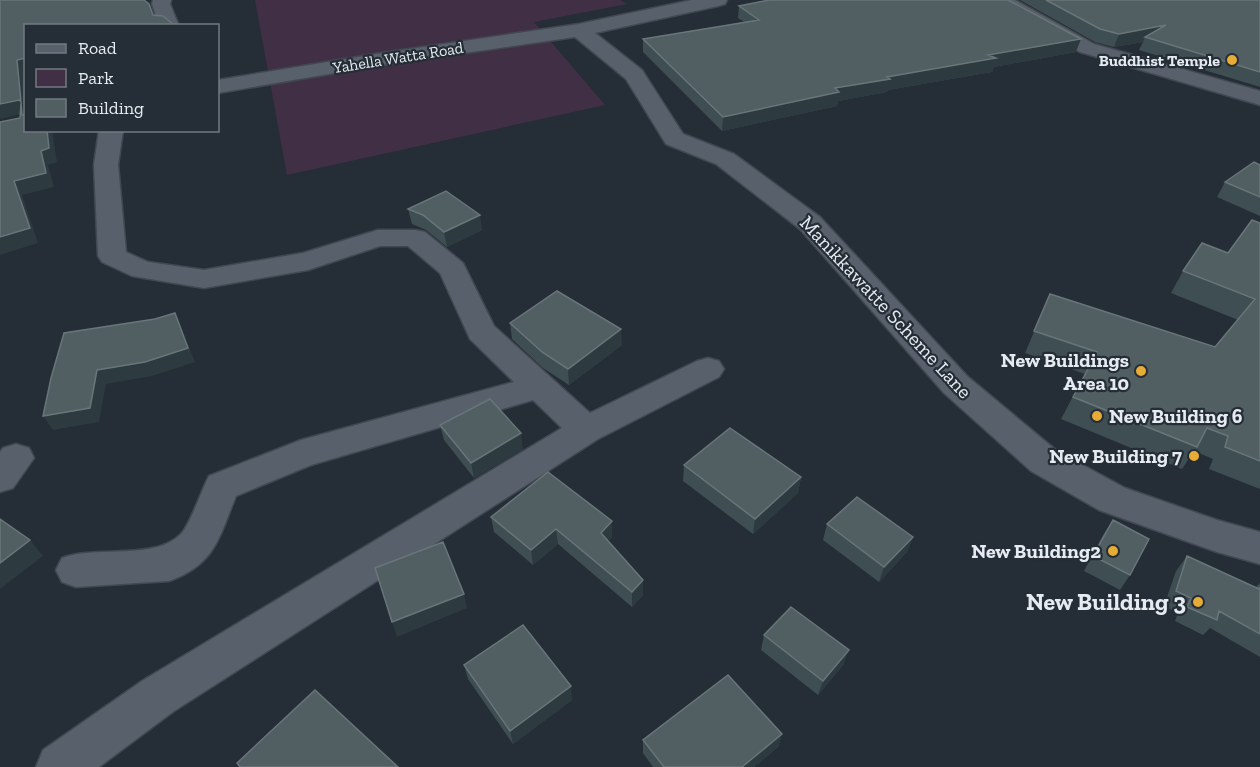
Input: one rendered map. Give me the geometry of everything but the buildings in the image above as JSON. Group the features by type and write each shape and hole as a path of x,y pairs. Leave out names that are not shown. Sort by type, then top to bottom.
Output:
{"street":[{"path":"162,0 161,4 168,24"},
{"path":"579,30 718,0"},
{"path":"1001,0 1088,48 1260,98"},
{"name":"Yahella Watta Road","path":"219,87 382,59 579,30"},
{"name":"Manikkawatte Scheme Lane","path":"579,30 633,75 674,140 725,159 810,223 956,386 1044,462 1112,500 1217,536 1260,548"},
{"path":"111,132 106,165 112,256 142,270 204,279 308,261 378,238 415,238 453,269 481,332 586,430"},
{"path":"60,767 158,696 586,430 708,369"},
{"path":"76,570 169,564 197,544 222,486 301,454 539,387"}],"green space":[{"path":"255,0 620,0 627,4 534,22 605,105 287,175"}],"place":[{"name":"Buddhist Temple","path":"1232,60"},
{"name":"New Buildings Area 10","path":"1141,371"},
{"name":"New Building 6","path":"1097,416"},
{"name":"New Building 7","path":"1194,456"},
{"name":"New Building2","path":"1113,551"},
{"name":"New Building 3","path":"1198,602"}]}
